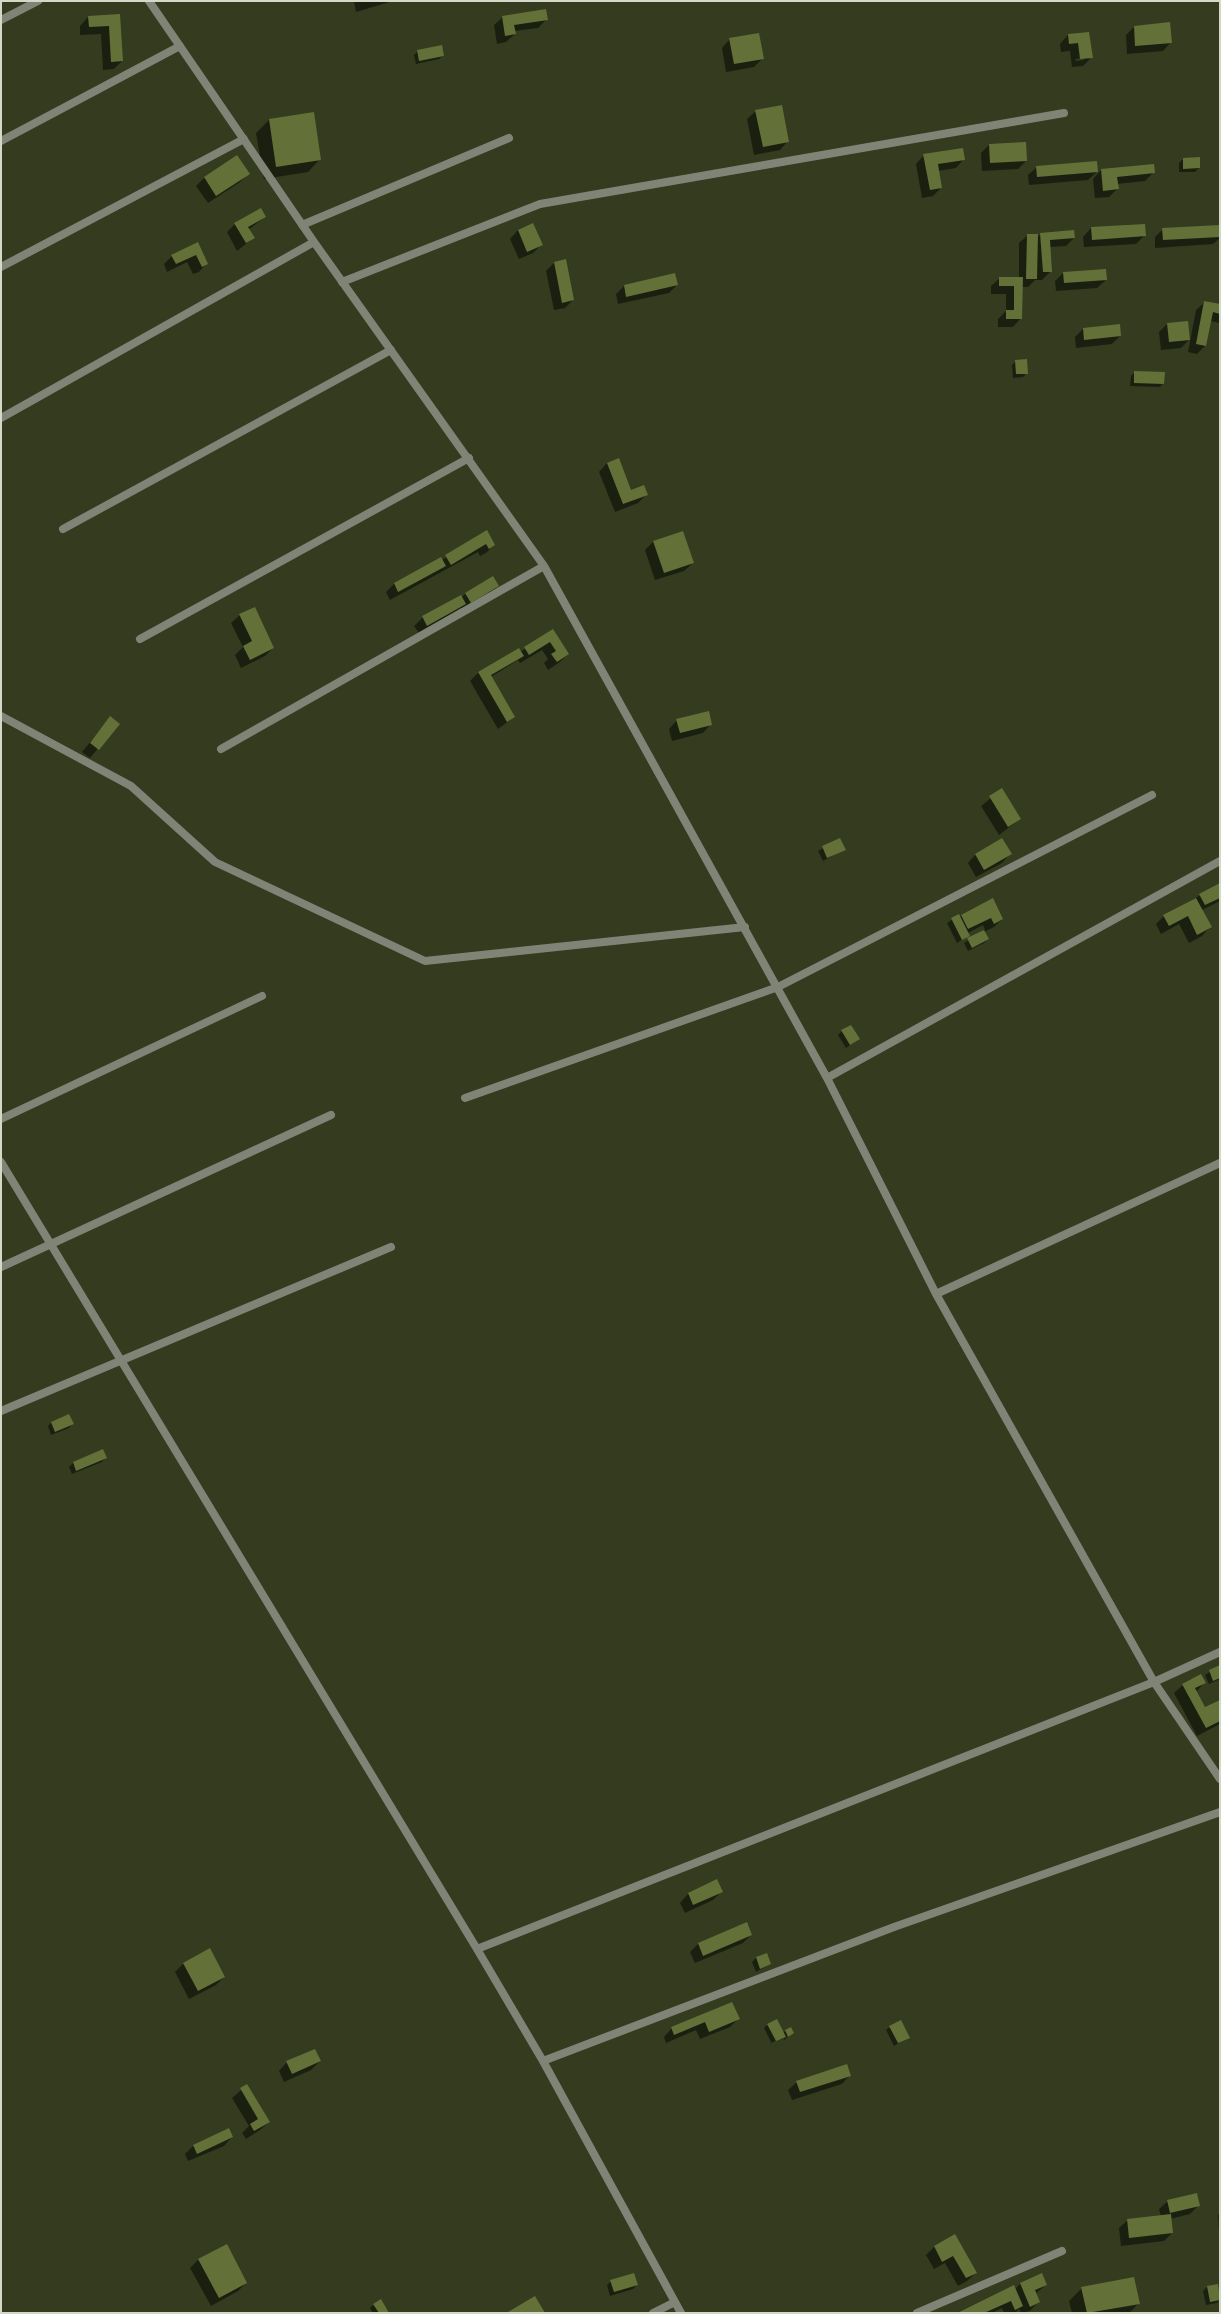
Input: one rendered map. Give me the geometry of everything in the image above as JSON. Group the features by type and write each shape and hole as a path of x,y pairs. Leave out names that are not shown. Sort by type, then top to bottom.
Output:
{"street":[{"path":"1,20 38,1"},
{"path":"150,1 302,225 469,458 544,566 778,987 827,1078 936,1294 1154,1682 1220,1779"},
{"path":"1,141 180,46"},
{"path":"342,282 540,204 1064,113"},
{"path":"302,225 509,138"},
{"path":"1,267 244,139"},
{"path":"1,418 314,242"},
{"path":"63,529 391,350"},
{"path":"140,639 469,458"},
{"path":"221,749 544,566"},
{"path":"1,716 131,786 215,862 425,960 745,927"},
{"path":"465,1098 778,987 1152,795"},
{"path":"827,1078 1220,861"},
{"path":"1,1119 262,996"},
{"path":"1,1267 331,1115"},
{"path":"1,1162 477,1949 543,2061 682,2313"},
{"path":"936,1294 1220,1163"},
{"path":"1,1411 121,1359 391,1247"},
{"path":"477,1949 1154,1682 1220,1652"},
{"path":"543,2061 894,1927 1220,1812"},
{"path":"917,2313 1062,2251"},
{"path":"653,2313 675,2302"}],"building":[{"path":"546,9 548,20 514,25 516,34 505,36 502,16"},
{"path":"120,14 123,61 111,62 109,26 89,27 88,16"},
{"path":"1170,22 1172,43 1135,46 1134,26"},
{"path":"1089,32 1093,58 1080,59 1078,43 1069,44 1068,34"},
{"path":"759,33 764,59 734,64 729,38"},
{"path":"442,45 444,56 419,61 417,50"},
{"path":"782,105 789,142 763,147 755,110"},
{"path":"314,112 321,160 276,167 269,119"},
{"path":"1026,142 1027,161 990,163 989,144"},
{"path":"963,148 965,160 938,164 942,188 930,190 923,154"},
{"path":"237,155 250,174 216,196 204,177"},
{"path":"1200,157 1200,168 1183,169 1183,158"},
{"path":"1097,161 1098,172 1037,177 1036,166"},
{"path":"1154,164 1155,173 1117,177 1119,189 1103,191 1101,169"},
{"path":"261,208 266,217 248,227 255,238 246,243 234,223"},
{"path":"533,223 543,245 527,252 518,230"},
{"path":"1145,224 1146,236 1092,240 1091,227"},
{"path":"1220,225 1220,237 1163,240 1162,228"},
{"path":"1074,230 1075,238 1050,240 1052,272 1043,272 1040,233"},
{"path":"1027,234 1038,234 1037,279 1026,279"},
{"path":"198,242 208,264 202,267 196,255 176,264 171,255"},
{"path":"566,259 574,300 562,303 554,262"},
{"path":"1106,269 1107,280 1064,283 1063,272"},
{"path":"675,273 678,285 626,297 624,285"},
{"path":"999,277 1023,277 1022,319 1006,319 1006,310 1014,310 1014,286 999,286"},
{"path":"1204,301 1220,304 1220,314 1213,312 1206,346 1196,344"},
{"path":"1188,321 1190,340 1169,342 1167,323"},
{"path":"1120,324 1121,336 1084,340 1083,328"},
{"path":"1027,359 1028,374 1016,374 1015,360"},
{"path":"1134,371 1165,372 1164,384 1134,383"},
{"path":"619,458 631,490 644,485 648,495 623,504 607,463"},
{"path":"487,530 495,545 489,549 486,544 451,565 445,555"},
{"path":"683,531 694,563 664,573 653,541"},
{"path":"441,557 446,566 398,592 394,583"},
{"path":"493,576 499,586 471,603 465,593"},
{"path":"461,595 466,604 427,626 422,616"},
{"path":"255,607 274,648 250,660 243,646 252,641 239,614"},
{"path":"553,629 569,654 557,662 551,654 556,651 550,642 529,655 524,647"},
{"path":"519,648 524,656 491,675 515,717 507,722 478,672"},
{"path":"709,711 712,725 680,733 676,719"},
{"path":"110,716 120,724 99,750 90,743"},
{"path":"1002,788 1021,819 1008,827 989,796"},
{"path":"840,838 846,850 827,858 822,846"},
{"path":"1002,838 1012,854 984,870 975,854"},
{"path":"1220,883 1220,898 1205,905 1199,894"},
{"path":"993,898 1003,919 994,924 991,918 968,929 961,915"},
{"path":"1196,898 1212,927 1197,935 1188,916 1169,926 1163,915"},
{"path":"959,914 970,936 962,940 951,918"},
{"path":"984,930 989,939 972,948 967,938"},
{"path":"851,1025 860,1039 850,1045 841,1030"},
{"path":"69,1414 74,1424 55,1432 51,1422"},
{"path":"103,1449 107,1458 76,1471 73,1462"},
{"path":"1220,1665 1220,1678 1213,1681 1209,1670"},
{"path":"1201,1674 1206,1683 1195,1688 1205,1707 1220,1700 1220,1721 1206,1728 1182,1684"},
{"path":"717,1879 723,1892 693,1905 688,1893"},
{"path":"747,1922 752,1935 703,1956 698,1943"},
{"path":"210,1948 225,1977 198,1991 183,1963"},
{"path":"767,1953 771,1964 760,1969 756,1957"},
{"path":"732,2002 740,2019 709,2032 705,2022 674,2035 671,2027"},
{"path":"777,2019 786,2037 776,2041 767,2024"},
{"path":"901,2020 910,2038 898,2043 889,2026"},
{"path":"791,2027 794,2033 788,2037 785,2030"},
{"path":"315,2049 321,2061 292,2074 286,2061"},
{"path":"847,2064 851,2076 800,2092 796,2081"},
{"path":"247,2084 270,2122 254,2131 250,2124 258,2119 240,2088"},
{"path":"229,2128 233,2137 197,2154 193,2145"},
{"path":"1197,2193 1200,2206 1170,2213 1167,2200"},
{"path":"1171,2214 1173,2233 1129,2238 1127,2219"},
{"path":"955,2234 977,2273 966,2278 953,2256 942,2262 934,2246"},
{"path":"227,2244 247,2283 219,2298 198,2259"},
{"path":"634,2273 638,2285 614,2292 610,2280"},
{"path":"1042,2273 1047,2285 1035,2290 1040,2302 1030,2307 1020,2283"},
{"path":"1134,2277 1140,2304 1087,2313 1081,2287"},
{"path":"1218,2284 1220,2300 1210,2302 1207,2286"},
{"path":"1014,2285 1023,2306 1015,2310 1011,2301 984,2313 957,2313"},
{"path":"535,2296 545,2313 508,2312"},
{"path":"381,2299 389,2313 379,2313 373,2304"}]}
